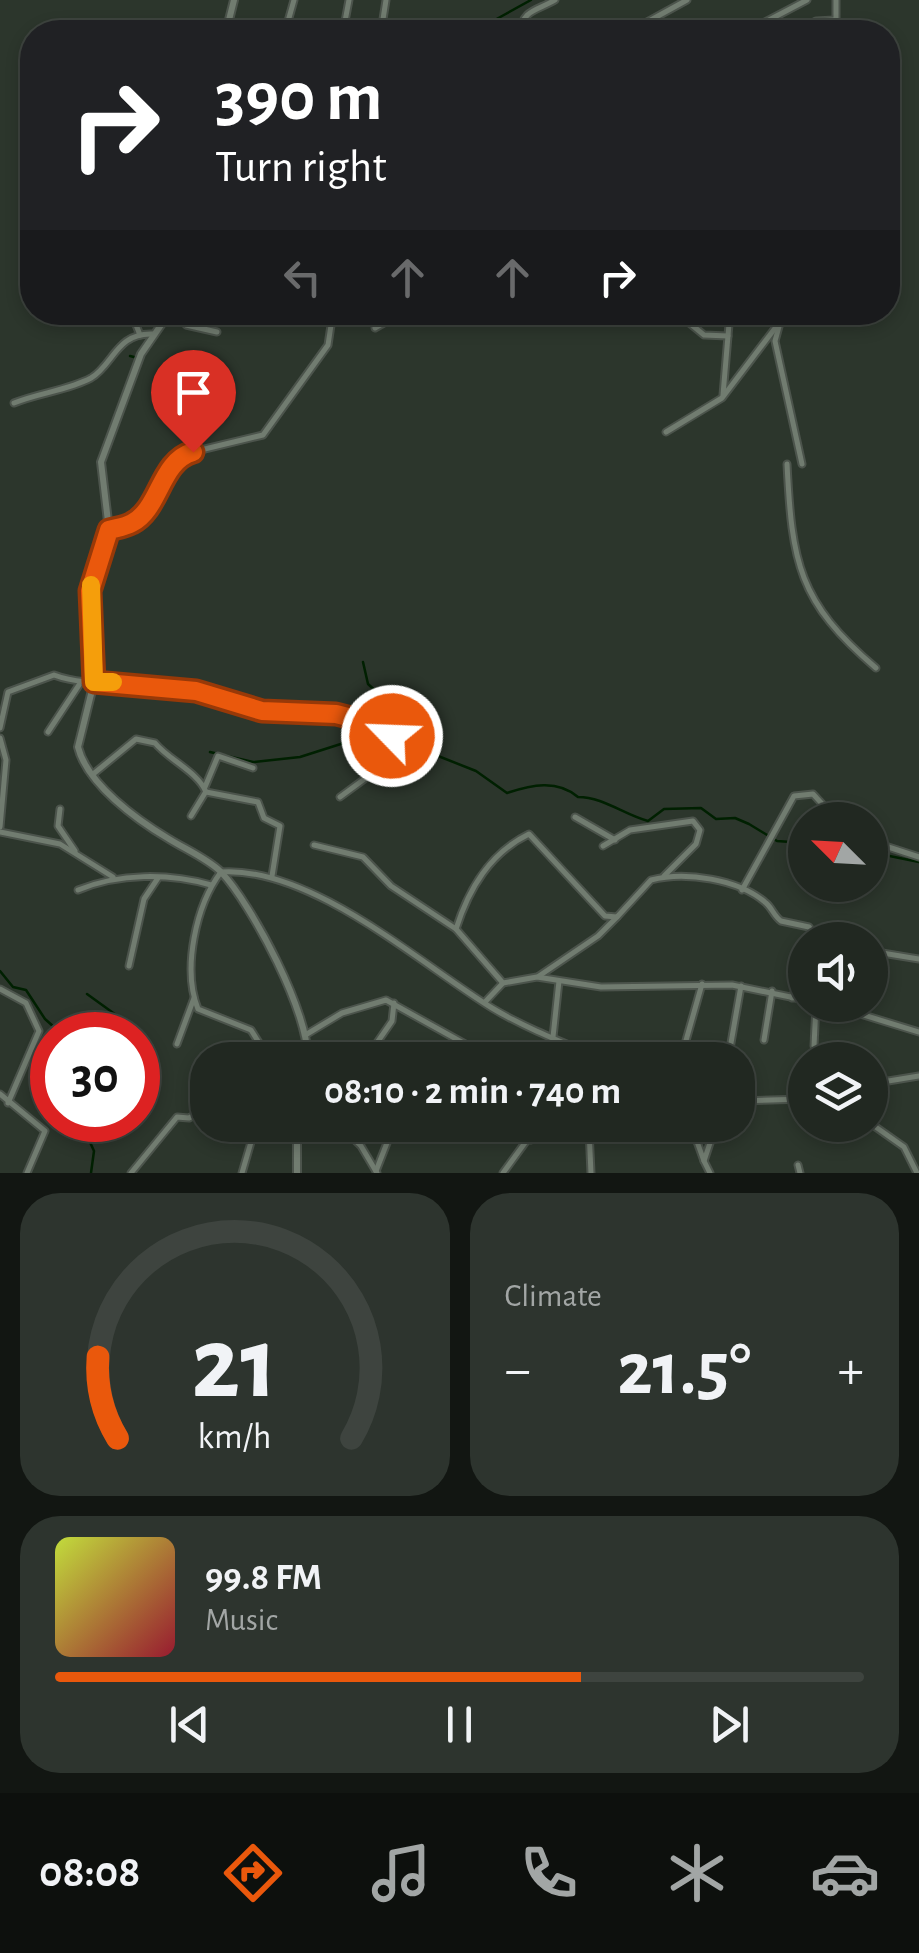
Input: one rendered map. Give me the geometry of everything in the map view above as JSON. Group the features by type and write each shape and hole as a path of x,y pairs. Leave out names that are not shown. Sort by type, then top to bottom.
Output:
{"street":[{"path":"521,20 555,0"},
{"path":"655,20 687,0"},
{"path":"766,20 807,0"},
{"path":"834,20 836,0"},
{"path":"776,14 778,3"},
{"path":"136,325 140,335"},
{"path":"161,325 126,387 101,462 109,530 90,591 94,682 78,747 92,775 163,836 221,872 290,986 307,1042"},
{"path":"186,325 217,332"},
{"path":"109,530 143,514 184,454 263,435 328,345 331,325"},
{"path":"375,328 380,325"},
{"path":"692,325 704,335 728,336"},
{"path":"722,398 728,372 729,325"},
{"path":"666,432 722,398 777,325"},
{"path":"779,325 775,341 802,464"},
{"path":"14,403 90,378 113,350 140,335 154,334"},
{"path":"787,464 798,574 851,646 876,668"},
{"path":"0,698 46,675 80,685 94,682 182,688 262,711 336,714 383,726 396,754 381,770 340,797"},
{"path":"48,732 80,685"},
{"path":"0,728 8,692"},
{"path":"92,775 124,746 144,737 205,789 258,802 264,818 280,826 272,876"},
{"path":"0,738 6,760 0,829 45,838 116,878"},
{"path":"192,816 218,756 254,768"},
{"path":"788,802 800,793 823,802"},
{"path":"742,890 788,803"},
{"path":"60,809 58,826 84,860"},
{"path":"575,817 614,840"},
{"path":"537,977 598,936 644,885 664,876 696,844 700,830 692,821 630,830 603,846"},
{"path":"456,929 476,881 501,850 529,834 605,916 616,917"},
{"path":"314,845 363,857 391,886 456,929 502,982"},
{"path":"888,847 919,856"},
{"path":"221,872 272,876 408,948 484,1003 564,1042"},
{"path":"178,1044 194,998 196,926 211,885 221,872"},
{"path":"78,890 116,878 175,874 211,885"},
{"path":"664,876 716,880 768,904 781,921 788,922"},
{"path":"129,966 144,900 158,878"},
{"path":"888,954 919,958"},
{"path":"484,1003 502,982 537,977 601,987 732,984 788,997"},
{"path":"553,1037 559,980"},
{"path":"687,1042 702,984"},
{"path":"731,1042 741,986"},
{"path":"0,989 26,1003 39,1030 8,1103"},
{"path":"764,1040 772,991"},
{"path":"194,998 203,1012 250,1030 259,1042"},
{"path":"306,1034 352,1008 386,1000 462,1042"},
{"path":"377,1042 392,1021 394,1003"},
{"path":"886,1022 919,1032"},
{"path":"888,1081 919,1076"},
{"path":"0,1094 45,1132 27,1173"},
{"path":"755,1101 788,1100"},
{"path":"131,1173 177,1117 190,1117"},
{"path":"888,1136 904,1147 914,1172"},
{"path":"242,1173 251,1142"},
{"path":"296,1173 297,1142"},
{"path":"357,1142 376,1172"},
{"path":"376,1172 387,1142"},
{"path":"503,1173 526,1142"},
{"path":"591,1142 591,1173"},
{"path":"697,1142 710,1173"},
{"path":"704,1161 710,1142"}],"waterway":[{"path":"495,20 531,0"},
{"path":"130,356 134,357"},
{"path":"363,662 368,684 428,739 433,754 476,771 507,793 553,786 648,821 664,809 701,808 716,819 735,818 777,841 788,842"},
{"path":"210,752 253,762 300,757 347,742 380,742 414,744 432,753"},
{"path":"888,856 919,862"},
{"path":"0,971 13,987 26,990 40,1012"},
{"path":"87,994 112,1012"},
{"path":"90,1142 94,1151 91,1173"}],"slow traffic":[{"path":"91,585 94,682 113,682"}],"route":[{"path":"193,452 184,454 168,473 143,514 133,523 109,530 90,591 94,682 152,684 196,691 262,711 336,714 383,726 392,736"}]}
